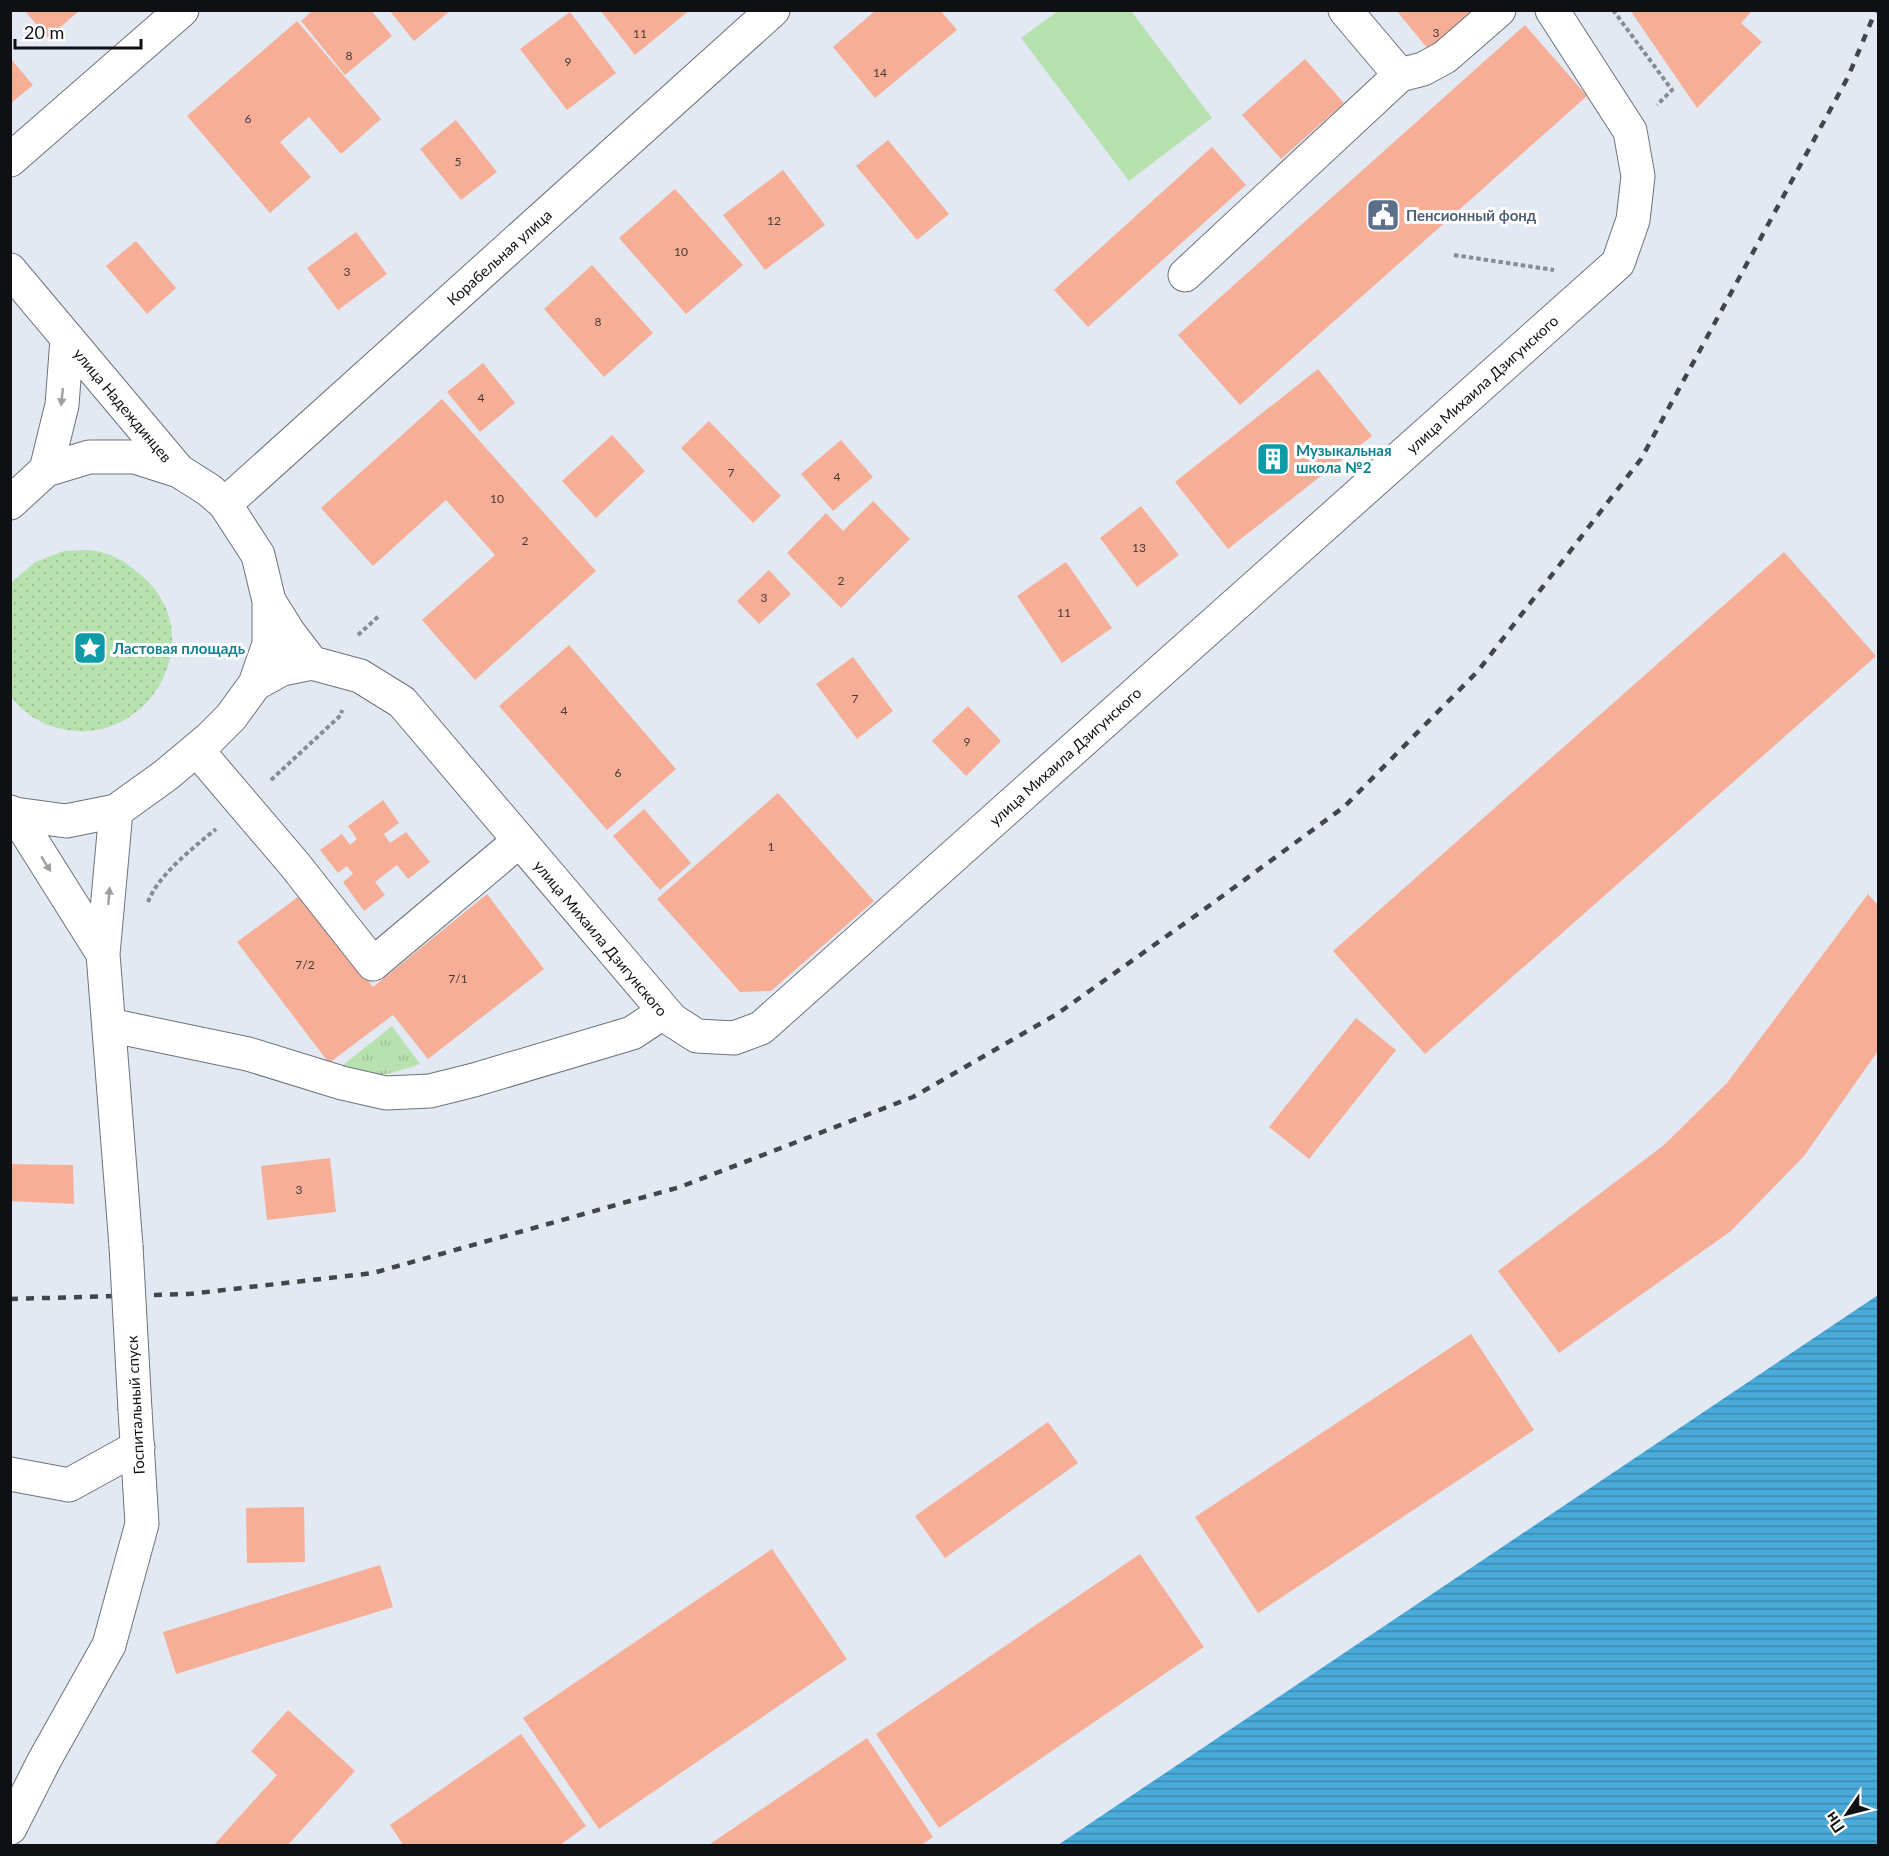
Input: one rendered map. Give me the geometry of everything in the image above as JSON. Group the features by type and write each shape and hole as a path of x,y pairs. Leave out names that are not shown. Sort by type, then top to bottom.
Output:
{"street":[{"path":"10,160 182,10"},
{"name":"Корабельная улица","path":"225,504 773,10"},
{"path":"1345,10 1400,75"},
{"path":"1185,275 1400,75 1423,69 1445,57 1499,10"},
{"name":"улица Михаила Дзигунского","path":"312,663 360,676 402,702 672,1020 698,1036 734,1038 761,1028 1618,263 1634,220 1638,176 1630,131 1552,10"},
{"name":"улица Надеждинцев","path":"10,270 178,471"},
{"name":"улица Надеждинцев","path":"67,339 62,405 46,470 89,458 135,458 178,471 209,490 225,504 258,555 269,601 289,633 312,663"},
{"path":"10,503 46,470"},
{"path":"13,813 66,821 116,811 166,776 231,717 255,684 269,644 269,601"},
{"path":"255,684 282,669 312,663"},
{"path":"197,750 295,865 373,964 519,841"},
{"name":"Госпитальный спуск","path":"10,1828 45,1759 109,1645 142,1524 126,1246 104,954 116,811"},
{"path":"13,813 104,954"},
{"path":"109,1025 248,1054 342,1083 386,1093 430,1091 474,1080 632,1033 664,1012"},
{"path":"10,1473 69,1485 138,1447"}],"path":[{"path":"1613,10 1672,90"},
{"path":"1454,255 1602,277"},
{"path":"355,638 380,615"},
{"path":"145,912 151,894 179,860 244,805 341,716 342,704"}],"green space":[{"path":"1058,11 1131,11 1212,118 1129,181 1021,38"},
{"name":"Ластовая площадь","path":"64,551 96,551 127,564 149,582 159,595 165,606 171,628 171,651 166,673 155,692 140,709 122,721 101,729 77,731 49,725 33,717 11,697 11,583 35,562"},
{"path":"392,1026 420,1064 379,1075 338,1069"}],"water":[{"path":"1878,1295 1878,1845 1058,1845"}],"building":[{"path":"24,10 80,10 48,38"},
{"path":"313,10 371,10 392,36 345,75 301,21"},
{"path":"389,10 451,10 414,41"},
{"path":"600,10 690,10 635,55"},
{"path":"876,10 940,10 957,30 875,98 833,47"},
{"path":"1396,10 1484,10 1432,54"},
{"path":"1630,10 1753,10 1741,23 1762,42 1697,108"},
{"path":"570,12 616,73 567,110 520,49"},
{"path":"297,21 381,119 341,154 309,117 280,142 311,177 270,213 187,116"},
{"name":"Пенсионный фонд","path":"1525,25 1587,96 1240,405 1178,335"},
{"path":"10,58 33,85 10,104"},
{"path":"1305,59 1344,103 1281,159 1242,115"},
{"path":"456,120 497,172 461,200 420,149"},
{"path":"888,140 949,214 917,240 856,166"},
{"path":"1212,147 1246,185 1088,327 1054,290"},
{"path":"783,170 825,225 765,270 723,215"},
{"path":"675,189 743,265 686,314 619,238"},
{"path":"356,232 387,274 338,310 307,268"},
{"path":"136,241 176,288 147,314 106,266"},
{"path":"592,265 653,333 604,377 544,309"},
{"path":"483,363 515,403 480,432 447,392"},
{"name":"Музыкальная школа №2","path":"1318,369 1372,436 1228,549 1175,482"},
{"path":"442,399 596,571 475,680 422,620 495,555 446,500 373,566 321,508"},
{"path":"709,421 781,496 753,523 681,448"},
{"path":"612,435 645,471 596,518 562,481"},
{"path":"841,440 873,477 833,511 801,474"},
{"path":"873,501 910,539 841,608 787,553 826,513 843,531"},
{"path":"1141,506 1179,555 1137,587 1100,538"},
{"path":"1784,552 1876,656 1425,1054 1333,951"},
{"path":"1066,562 1112,628 1062,663 1017,596"},
{"path":"769,570 791,594 759,624 737,601"},
{"path":"569,645 676,769 607,830 499,706"},
{"path":"853,657 893,711 857,739 816,684"},
{"path":"968,706 1001,741 966,776 932,741"},
{"path":"778,793 874,901 771,991 740,992 657,899"},
{"path":"383,800 399,823 384,834 390,843 406,832 430,862 408,879 397,865 375,882 385,895 364,911 343,882 353,874 347,866 338,873 320,850 342,834 350,845 357,839 348,826"},
{"path":"644,809 691,863 660,890 613,836"},
{"path":"302,894 373,987 487,894 544,969 428,1059 393,1015 329,1063 237,942"},
{"path":"1868,894 1878,905 1878,1051 1804,1156 1731,1231 1559,1353 1498,1271 1664,1145 1727,1083"},
{"path":"1356,1018 1396,1050 1309,1159 1269,1127"},
{"path":"330,1158 336,1212 267,1220 261,1166"},
{"path":"10,1164 73,1165 74,1204 10,1201"},
{"path":"1471,1334 1534,1430 1258,1613 1195,1517"},
{"path":"1048,1422 1078,1463 945,1558 915,1516"},
{"path":"304,1507 305,1562 247,1563 246,1508"},
{"path":"772,1549 847,1659 599,1829 523,1718"},
{"path":"1140,1554 1204,1647 939,1828 876,1734"},
{"path":"380,1565 393,1607 176,1674 163,1632"},
{"path":"288,1710 355,1771 287,1846 213,1846 277,1775 251,1751"},
{"path":"521,1734 586,1826 559,1846 404,1846 390,1825"},
{"path":"867,1738 933,1837 920,1846 707,1846"}],"railway":[{"path":"10,1299 189,1294 373,1273 680,1187 913,1097 1057,1014 1344,807 1478,671 1641,459 1848,77 1876,10"}],"place":[{"name":"Пенсионный фонд","path":"1383,215"},
{"name":"Музыкальная школа №2","path":"1273,459"},
{"name":"Ластовая площадь","path":"90,648"}]}
